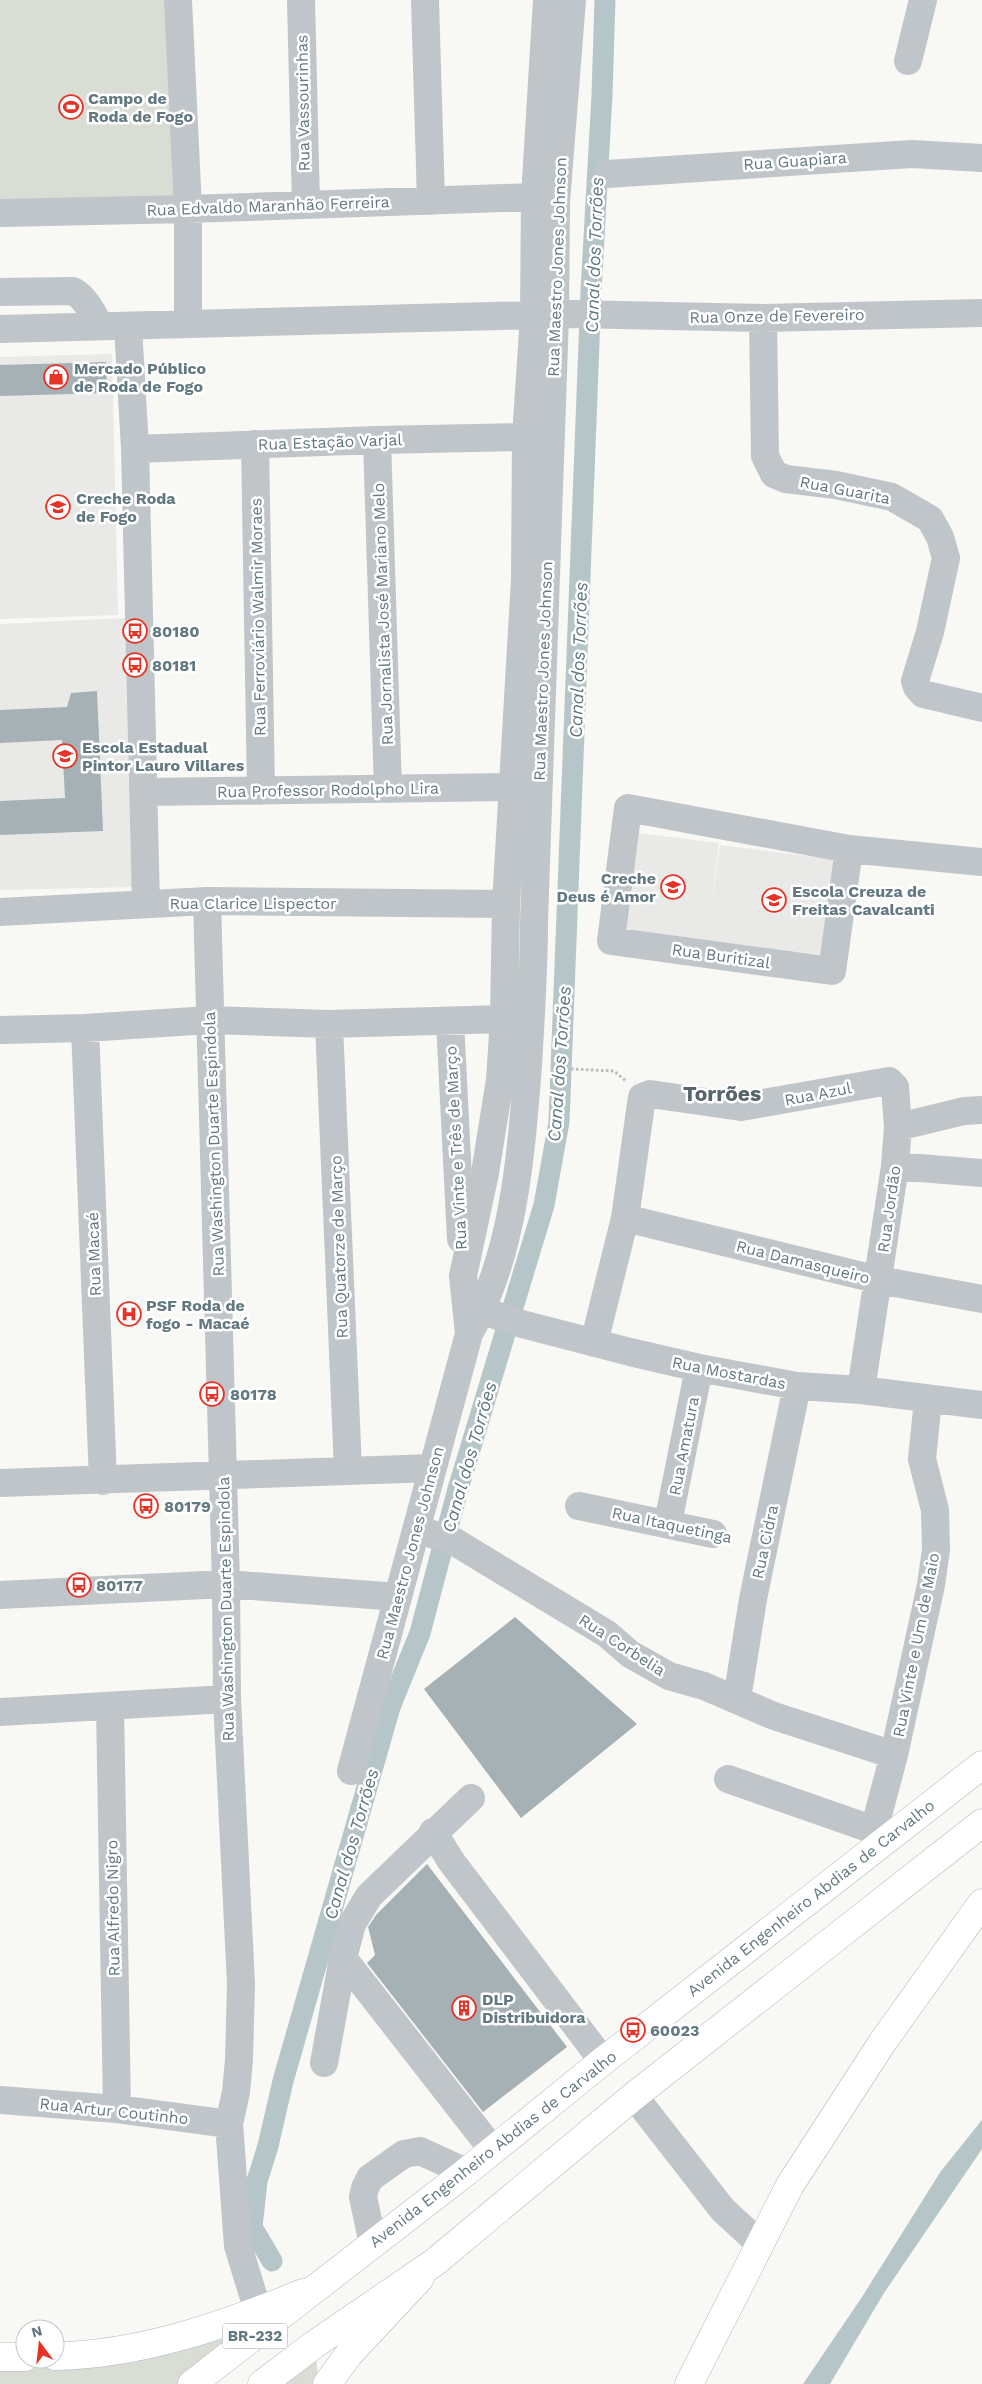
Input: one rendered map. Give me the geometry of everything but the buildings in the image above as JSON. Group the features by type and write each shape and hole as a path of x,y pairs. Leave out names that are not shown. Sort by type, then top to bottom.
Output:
{"main road":[{"name":"Avenida Engenheiro Abdias de Carvalho","path":"192,2384 466,2172 881,1835 982,1765"},
{"name":"BR-232","path":"262,2384 315,2344 435,2262 634,2096 982,1823"},
{"path":"688,2384 790,2185 877,2051 982,1903"},
{"path":"327,2384 349,2354 382,2322 435,2262"},
{"path":"65,2355 135,2346 223,2325 318,2287"},
{"path":"0,2357 15,2356"}],"street":[{"path":"178,0 188,209 188,324"},
{"name":"Rua Vassourinhas","path":"301,0 306,205"},
{"path":"426,0 431,202"},
{"name":"Rua Maestro Jones Johnson","path":"351,1771 469,1334 463,1276 485,1173 500,1080 504,1019 506,904 525,579 526,437 554,315 535,197 547,0"},
{"name":"Rua Maestro Jones Johnson","path":"469,1334 501,1317 502,1252 517,1172 524,1111 534,974 534,921 556,202 572,0"},
{"path":"908,61 923,0"},
{"name":"Rua Guapiara","path":"607,174 912,154 982,158"},
{"name":"Rua Edvaldo Maranhão Ferreira","path":"0,213 431,202 535,197"},
{"path":"0,292 73,291 80,295 100,326"},
{"name":"Rua Onze de Fevereiro","path":"0,329 554,315 763,318 982,312"},
{"name":"Rua Guarita","path":"763,318 765,456 774,474 786,479 836,485 892,497 930,519 940,537 946,558 930,632 915,681 923,694 982,708"},
{"path":"128,326 135,449 146,904"},
{"name":"Rua Estação Varjal","path":"135,449 377,440 526,437"},
{"name":"Rua Jornalista José Mariano Melo","path":"377,440 388,789"},
{"name":"Rua Ferroviário Walmir Moraes","path":"255,444 261,791"},
{"name":"Rua Professor Rodolpho Lira","path":"144,792 512,787"},
{"name":"Rua Buritizal","path":"628,808 849,849 832,971 611,941 628,808"},
{"path":"849,849 982,862"},
{"name":"Rua Clarice Lispector","path":"0,912 206,901 506,904"},
{"name":"Rua Washington Duarte Espindola","path":"206,901 226,1584 227,1699 241,1984 239,2060 236,2092 229,2124 238,2246 258,2311"},
{"path":"0,1030 85,1028 210,1020 329,1024 504,1019"},
{"name":"Rua Vinte e Três de Março","path":"450,1021 463,1276"},
{"name":"Rua Quatorze de Março","path":"329,1024 348,1470"},
{"name":"Rua Macaé","path":"85,1028 104,1481"},
{"name":"Rua Jordão","path":"860,1390 879,1280 895,1166 898,1127 894,1085 889,1081 867,1085"},
{"name":"Rua Azul","path":"625,1218 645,1097 741,1107 867,1085"},
{"path":"898,1127 964,1111 982,1110"},
{"path":"895,1166 982,1173"},
{"path":"594,1343 625,1218"},
{"name":"Rua Damasqueiro","path":"625,1218 879,1280 982,1299"},
{"name":"Rua Mostardas","path":"501,1317 594,1343 699,1368 797,1386 860,1390 982,1406"},
{"name":"Rua Amatura","path":"668,1524 699,1368"},
{"name":"Rua Cidra","path":"737,1699 753,1599 797,1386"},
{"name":"Rua Vinte e Um de Maio","path":"881,1835 894,1755 931,1585 936,1550 935,1510 922,1459 928,1400"},
{"path":"0,1483 104,1481 433,1468"},
{"name":"Rua Itaquetinga","path":"579,1506 713,1534"},
{"name":"Rua Corbelia","path":"417,1529 455,1542 607,1634 630,1654 669,1676 704,1686 774,1716 894,1755"},
{"path":"0,1595 226,1584 398,1597"},
{"path":"0,1712 227,1699"},
{"name":"Rua Alfredo Nigro","path":"110,1707 117,2109"},
{"path":"728,1779 881,1835"},
{"path":"324,2063 343,1958 352,1924 369,1896 433,1832 471,1798"},
{"path":"433,1832 457,1869 602,2061"},
{"path":"343,1958 492,2149"},
{"path":"634,2096 723,2210 760,2244"},
{"name":"Rua Artur Coutinho","path":"0,2100 117,2109 229,2124"},
{"path":"373,2244 363,2198 370,2178 404,2154 420,2151 466,2172"}],"path":[{"path":"548,1068 605,1071"}],"shaded area":[{"name":"Campo de Roda de Fogo","path":"0,0 171,0 175,201 0,205"},
{"name":"Creche Roda de Fogo","path":"112,354 118,615 0,619 0,357"},
{"name":"Escola Estadual Pintor Lauro Villares","path":"125,618 137,887 0,890 0,624"},
{"path":"639,833 719,843 711,909 720,845 839,860 828,956 627,931"},
{"path":"982,2120 982,2149 884,2293 830,2384 803,2384 862,2297 941,2171"},
{"path":"295,2299 183,2384 0,2384 0,2360 15,2360 15,2369 65,2369 65,2356"},
{"path":"315,2344 318,2377 314,2384 253,2384"}],"waterway":[{"name":"Canal dos Torrões","path":"272,2261 252,2227 257,2181 268,2146 283,2081 390,1707 420,1633 458,1489 544,1205 559,1122 591,291 602,95 605,0"}],"place":[{"name":"Campo de Roda de Fogo","path":"71,107"},
{"name":"Mercado Público de Roda de Fogo","path":"56,377"},
{"name":"Creche Roda de Fogo","path":"58,507"},
{"name":"80180","path":"135,631"},
{"name":"80181","path":"135,665"},
{"name":"Escola Estadual Pintor Lauro Villares","path":"65,756"},
{"name":"Creche Deus é Amor","path":"673,887"},
{"name":"Escola Creuza de Freitas Cavalcanti","path":"774,900"},
{"name":"PSF Roda de fogo - Macaé","path":"129,1314"},
{"name":"80178","path":"212,1394"},
{"name":"80179","path":"146,1506"},
{"name":"80177","path":"79,1585"},
{"name":"DLP Distribuidora","path":"464,2008"},
{"name":"60023","path":"633,2030"}],"district":[{"name":"Torrões","path":"722,1093"}]}
